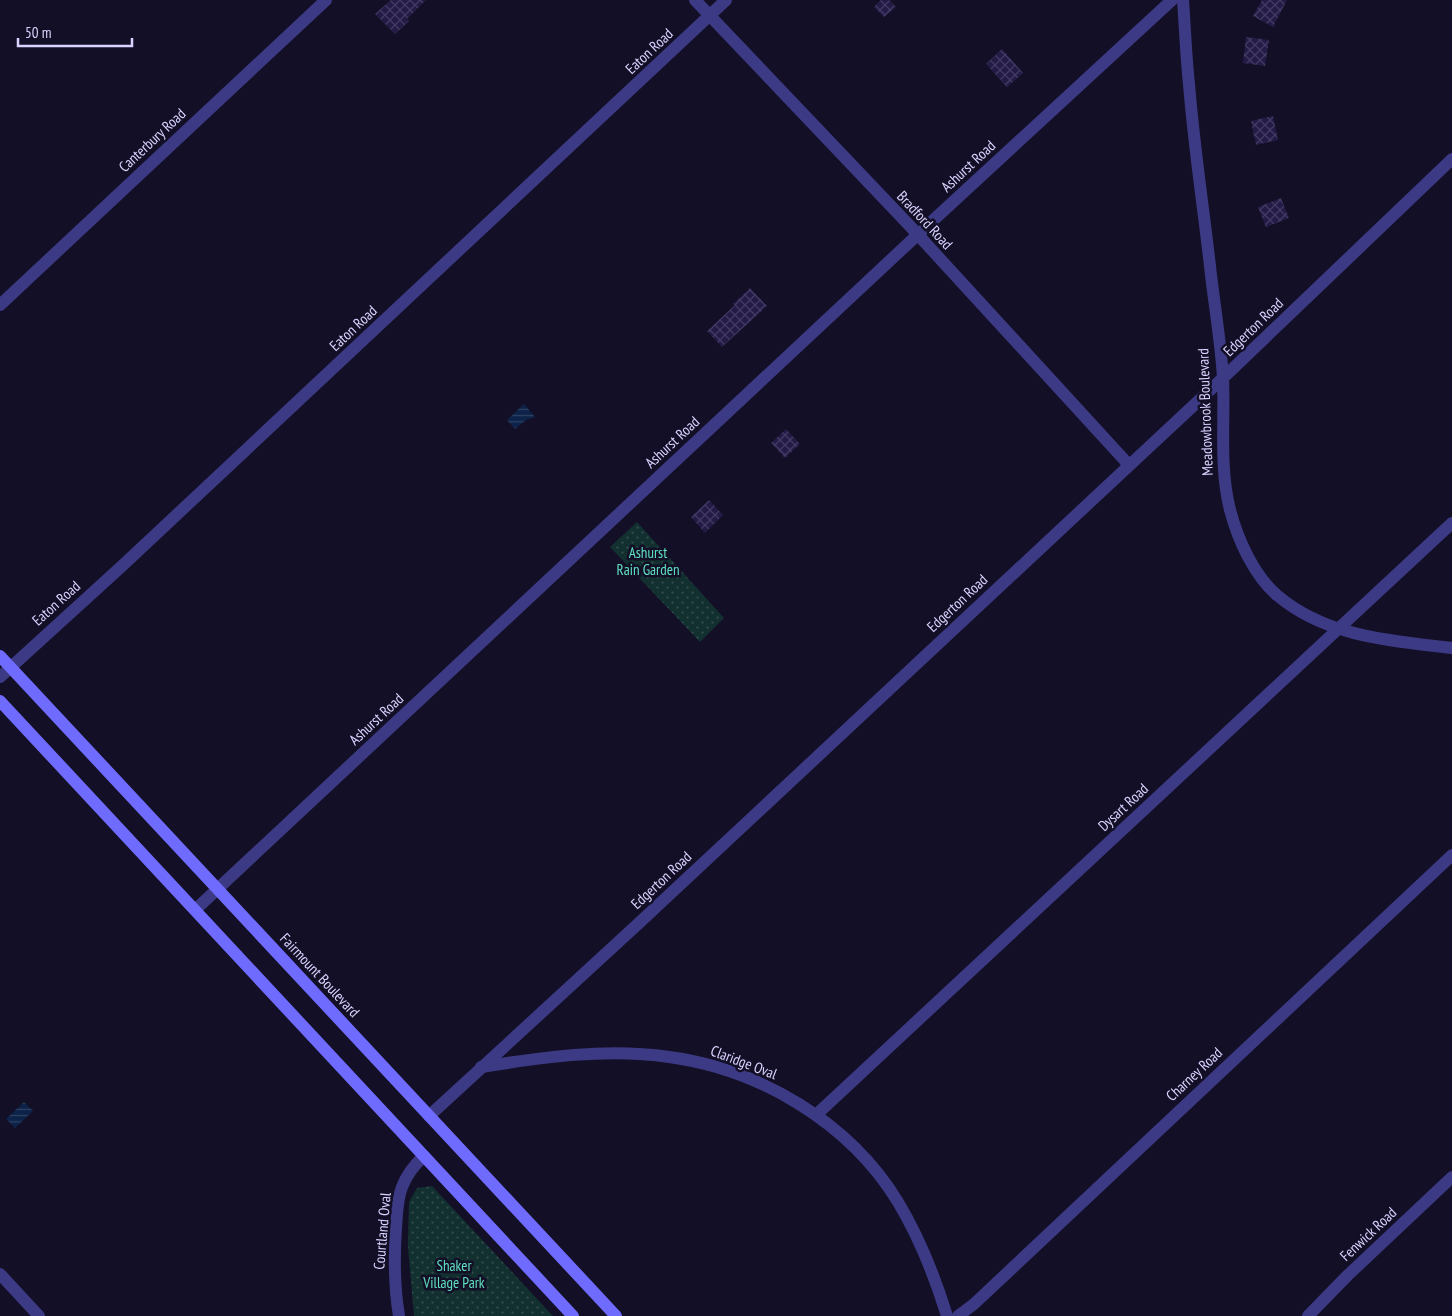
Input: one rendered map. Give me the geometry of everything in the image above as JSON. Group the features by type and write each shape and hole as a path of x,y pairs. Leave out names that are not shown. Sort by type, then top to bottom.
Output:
{"main road":[{"name":"Fairmount Boulevard","path":"0,656 616,1316"},
{"path":"0,701 573,1316"}],"street":[{"name":"Canterbury Road","path":"0,304 326,0"},
{"name":"Bradford Road","path":"695,0 918,235 1129,464"},
{"name":"Eaton Road","path":"0,677 158,532 726,0"},
{"name":"Ashurst Road","path":"195,910 1172,0"},
{"name":"Meadowbrook Boulevard","path":"1183,0 1189,85 1223,378 1222,441 1224,484 1230,512 1240,537 1251,561 1263,580 1278,596 1315,620 1338,629 1374,638 1452,648"},
{"name":"Edgerton Road","path":"482,1067 1223,378 1452,159"},
{"name":"Dysart Road","path":"816,1114 1452,523"},
{"name":"Charney Road","path":"958,1316 974,1304 1452,856"},
{"name":"Claridge Oval","path":"482,1067 563,1056 630,1054 669,1057 705,1063 739,1074 787,1097 816,1114 876,1172 897,1201 916,1236 930,1266 947,1316"},
{"path":"429,1116 482,1067"},
{"name":"Courtland Oval","path":"399,1316 394,1272 399,1194 412,1168 424,1156"},
{"name":"Fenwick Road","path":"1308,1316 1348,1275 1452,1177"},
{"path":"0,1274 39,1316"}],"green space":[{"name":"Ashurst Rain Garden","path":"637,522 724,618 700,642 610,547"},
{"name":"Shaker Village Park","path":"432,1186 553,1316 414,1316 408,1247 409,1202 417,1188"}],"water":[{"path":"524,404 535,417 526,420 515,429 507,420"},
{"path":"24,1102 33,1111 15,1128 6,1119"}],"building":[{"path":"391,0 426,0 407,19 409,21 395,34 375,14"},
{"path":"881,0 889,0 896,7 884,17 874,7"},
{"path":"1262,0 1287,0 1273,27 1253,16"},
{"path":"1246,37 1269,40 1265,66 1243,63"},
{"path":"1002,49 1023,73 1007,87 986,64"},
{"path":"1273,116 1278,140 1256,145 1251,121"},
{"path":"1281,198 1289,218 1266,227 1258,207"},
{"path":"750,288 767,306 722,347 707,331"},
{"path":"786,429 800,444 785,458 771,443"},
{"path":"709,500 723,515 705,533 691,517"}]}
